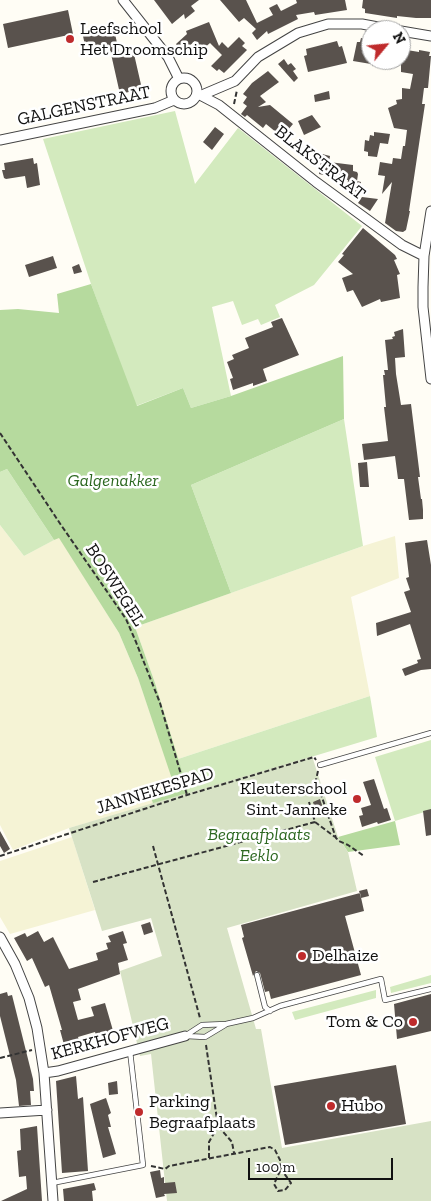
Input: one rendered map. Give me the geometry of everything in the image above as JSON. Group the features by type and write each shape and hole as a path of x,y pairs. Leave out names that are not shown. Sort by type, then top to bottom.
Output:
{"street":[{"path":"122,0 168,57 180,78"},
{"path":"180,78 172,86 171,92 174,100 179,103 188,104 200,95 229,84 258,58 298,33 328,24 361,24"},
{"path":"411,33 431,36"},
{"path":"180,78 193,81 200,95"},
{"name":"BLAKSTRAAT","path":"200,95 232,114 316,182 402,244 424,256"},
{"name":"GALGENSTRAAT","path":"0,140 155,108 174,100"},
{"path":"431,211 424,256 423,307 431,379"},
{"path":"0,937 15,964 29,998 41,1047 53,1201"},
{"name":"KERKHOFWEG","path":"44,1073 58,1071 185,1036"},
{"path":"0,1113 47,1110"}],"lane":[{"path":"320,766 431,733"},
{"path":"257,975 265,1007 270,1011"},
{"path":"185,1036 202,1025 226,1024 270,1011 280,1006 381,979 385,1000 431,989"},
{"path":"185,1036 205,1037 226,1024"},
{"path":"52,1183 143,1165 130,1050"}],"path":[{"path":"232,114 238,77"},
{"name":"BOSWEGEL","path":"0,433 126,620 160,703 187,795"},
{"name":"JANNEKESPAD","path":"0,856 187,795 314,757 320,766"},
{"path":"320,766 316,780 336,838"},
{"path":"309,802 315,822 339,842 348,845 364,856"},
{"path":"93,882 315,822"},
{"path":"153,846 202,1025"},
{"path":"205,1037 218,1126 232,1142 234,1154"},
{"path":"0,1058 41,1047"},
{"path":"209,1158 209,1142 218,1126"},
{"path":"143,1165 165,1168 270,1147 275,1150 280,1160 280,1169 274,1184 278,1191 285,1190 291,1183 280,1169"}],"shaded area":[{"path":"0,525 24,556 59,537 119,633 138,678 175,785 150,793 153,804 69,828 13,850 0,825"},
{"path":"395,536 399,578 351,597 370,696 178,759 155,683 135,627"},
{"path":"72,837 95,910 10,934 0,917 0,861"}],"green space":[{"path":"175,111 195,184 238,128 362,226 314,285 275,305 280,317 261,325 258,319 242,325 233,301 212,307 231,396 191,408 183,388 136,406 91,284 43,139"},
{"name":"Galgenakker","path":"91,284 137,406 183,388 191,408 231,396 343,356 344,419 191,485 231,593 135,627 155,683 189,794 153,804 150,793 174,785 138,678 119,633 59,538 54,540 7,469 0,472 0,310 18,309 59,313 57,294"},
{"path":"344,419 363,546 231,593 191,485"},
{"path":"7,469 54,540 24,556 0,525 0,472"},
{"path":"370,696 377,737 189,794 178,759"},
{"path":"431,740 431,810 395,821 375,757"},
{"name":"Begraafplaats Eeklo","path":"312,756 338,837 348,852 357,891 227,928 256,1029 261,1029 282,1148 431,1121 431,1201 167,1201 151,1054 140,1056 120,971 162,956 151,918 102,931 69,828"},
{"path":"395,821 400,845 348,852 338,837"},
{"path":"431,975 431,983 391,993 390,987"},
{"path":"376,990 376,998 295,1020 292,1012"}],"building":[{"path":"154,0 199,0 191,6 195,11 185,19 184,14 172,24"},
{"path":"220,0 246,0 257,23 273,15 269,8 277,4 281,11 297,3 296,0 345,0 347,10 315,15 314,12 296,15 298,19 268,34 267,31 257,40 252,33 256,29 244,18 239,22"},
{"path":"363,0 431,0 431,18 397,16 397,18 365,13 365,9 362,8"},
{"path":"68,10 73,34 8,48 3,24"},
{"path":"209,22 219,46 222,42 228,48 239,37 245,43 242,46 247,50 224,73 219,69 217,71 211,66 222,55 210,43 202,50 195,41 182,52 176,44 187,34 186,31"},
{"path":"114,29 120,57 134,54 142,89 120,94 109,45 86,50 83,36"},
{"path":"361,38 361,62 353,61 357,42 360,42"},
{"path":"337,41 339,47 342,46 347,63 308,72 304,56 307,55 306,49"},
{"path":"411,51 430,52 428,88 424,88 422,104 425,104 410,211 406,230 403,232 396,231 385,223 392,182 382,194 385,176 378,175 380,162 392,164 393,158 401,159 403,146 405,146 407,130 394,128 388,108 397,104 396,100 402,99 402,88 410,89 413,74 401,72 401,70 411,70"},
{"path":"284,59 288,65 291,63 296,69 293,71 298,78 294,82 278,64"},
{"path":"268,71 279,82 260,96 266,102 258,107 270,105 293,124 282,137 266,124 263,128 247,115 245,117 241,114 247,106 243,103 247,97 243,94 252,83"},
{"path":"329,91 330,99 315,102 314,95"},
{"path":"312,115 321,127 304,135 298,121"},
{"path":"215,127 224,134 212,150 203,142"},
{"path":"374,132 390,134 388,144 380,143 377,157 368,156 368,152 364,151 365,140 369,141 370,135 374,136"},
{"path":"322,154 330,156 329,162 353,165 353,171 358,174 357,181 361,182 359,192 347,190 348,180 319,174"},
{"path":"33,158 34,164 37,163 40,185 27,188 25,176 4,178 2,170 5,170 4,163"},
{"path":"362,197 378,199 370,211 358,203"},
{"path":"363,228 395,255 397,259 394,260 400,274 397,275 400,298 381,302 380,299 362,307 353,290 347,292 342,278 353,274 338,262 344,255 342,254"},
{"path":"53,256 57,268 29,277 25,265"},
{"path":"79,264 82,272 74,274 72,267"},
{"path":"282,318 299,355 263,369 267,381 253,386 253,383 233,390 230,379 233,378 227,362 234,359 232,355 249,348 245,338 273,327 271,322"},
{"path":"403,329 405,357 395,358 396,374 401,405 411,404 423,510 423,519 409,520 404,479 398,479 395,456 364,460 362,444 388,441 383,375 385,375 384,370 388,370 385,340 393,339 392,337 395,336 394,332"},
{"path":"367,462 369,487 360,487 358,463"},
{"path":"427,540 431,565 431,669 421,670 405,676 402,669 418,663 417,660 421,659 410,624 377,636 376,623 411,612 404,592 410,590 406,578 409,577 405,543"},
{"path":"374,779 384,809 387,808 391,820 362,827 359,816 363,815 361,808 371,805 363,782"},
{"path":"320,799 324,811 316,813 313,802"},
{"path":"431,809 431,835 426,836 423,811"},
{"path":"0,831 10,849 4,853 0,846"},
{"path":"367,889 369,896 361,898 359,891"},
{"name":"Delhaize","path":"360,893 364,911 345,916 361,975 271,999 269,991 265,992 260,973 256,971 253,976 242,938 244,937 241,925"},
{"path":"150,922 153,932 144,935 141,925"},
{"path":"38,931 44,942 53,937 69,969 98,960 96,953 108,949 106,943 111,942 108,936 123,931 127,943 123,944 128,960 118,963 120,974 78,989 81,1000 73,1002 78,1020 94,1016 91,1007 105,1003 114,1034 97,1039 95,1032 78,1037 81,1047 66,1052 60,1030 62,1030 49,985 45,987 32,958 27,961 14,938 25,933 27,937"},
{"path":"7,992 8,996 12,995 33,1079 34,1091 30,1091 31,1105 19,1106 16,1080 0,1016 0,994"},
{"name":"Tom & Co","path":"431,994 431,1031 397,1039 394,1004"},
{"path":"396,1065 406,1124 285,1145 274,1086"},
{"path":"76,1076 78,1099 83,1097 88,1171 62,1173 56,1081"},
{"path":"117,1081 118,1094 109,1095 108,1083"},
{"path":"106,1098 111,1113 108,1115 111,1127 108,1127 116,1154 103,1158 90,1104"},
{"path":"37,1126 42,1201 1,1201 27,1189 26,1176 19,1177 17,1151 21,1150 20,1129"},
{"path":"160,1170 161,1178 164,1177 164,1183 175,1182 177,1193 164,1194 165,1196 156,1198 150,1172"},
{"path":"94,1183 96,1190 92,1191 93,1201 64,1201 63,1189"}],"place":[{"name":"Leefschool Het Droomschip","path":"70,39"},
{"name":"Kleuterschool Sint-Janneke","path":"357,799"},
{"name":"Delhaize","path":"302,956"},
{"name":"Tom & Co","path":"413,1022"},
{"name":"Hubo","path":"331,1106"},
{"name":"Parking Begraafplaats","path":"139,1112"}]}
